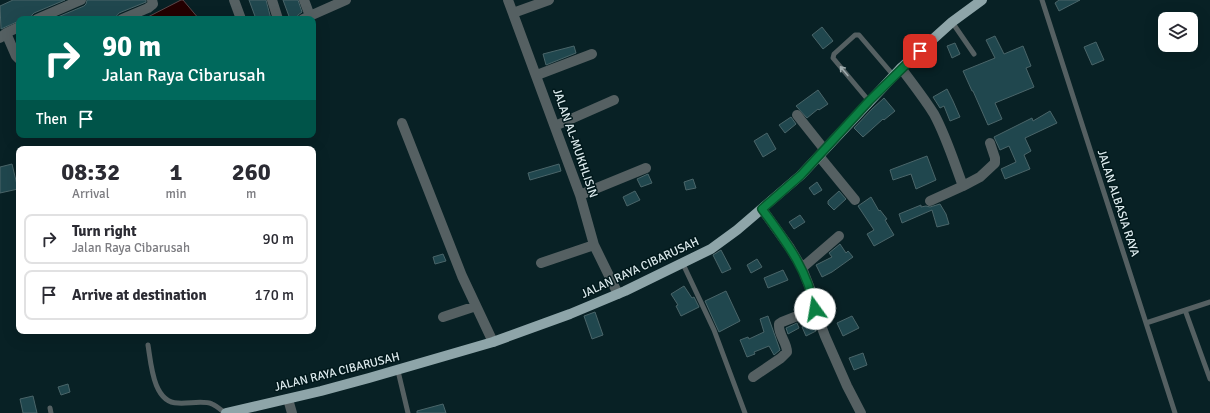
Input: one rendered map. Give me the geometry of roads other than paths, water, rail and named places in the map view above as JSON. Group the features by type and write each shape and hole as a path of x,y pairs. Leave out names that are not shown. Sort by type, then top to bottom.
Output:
{"main road":[{"name":"JALAN RAYA CIBARUSAH","path":"225,413 288,399 398,371 493,342 570,314 683,264 719,244 801,175 897,72 977,1"}],"street":[{"path":"44,16 81,0"},
{"path":"234,0 240,16"},
{"path":"272,0 277,16"},
{"path":"304,0 306,16"},
{"name":"JALAN AL-MUKHLISIN","path":"508,0 537,75 580,195 594,245 618,294"},
{"path":"513,13 549,0"},
{"path":"308,16 341,1"},
{"path":"128,16 150,4"},
{"path":"16,28 3,35 16,56"},
{"path":"537,75 592,54"},
{"path":"897,72 923,97 934,115 963,186"},
{"path":"555,126 614,100"},
{"path":"797,115 855,200"},
{"path":"402,122 424,182 462,276 493,342"},
{"path":"930,200 980,177 995,163 995,158 990,143"},
{"path":"580,195 646,168"},
{"path":"762,209 790,248 802,268 825,336 861,413"},
{"path":"802,268 839,236"},
{"path":"541,263 594,245"},
{"path":"443,317 476,306"},
{"path":"753,377 786,353 787,347 780,334 779,324 815,309"},
{"path":"288,399 292,413"}],"lane":[{"name":"JALAN ALBASIA RAYA","path":"1042,0 1175,413"},
{"path":"952,22 974,54"},
{"path":"869,101 833,58 834,54 855,35 859,35 897,72"},
{"path":"683,264 717,338 745,413"},
{"path":"1146,322 1210,302"},
{"path":"1186,310 1210,379"},
{"path":"148,345 154,380 162,395 170,402 176,404 205,402 212,404 225,413"},
{"path":"398,371 408,413"}]}
